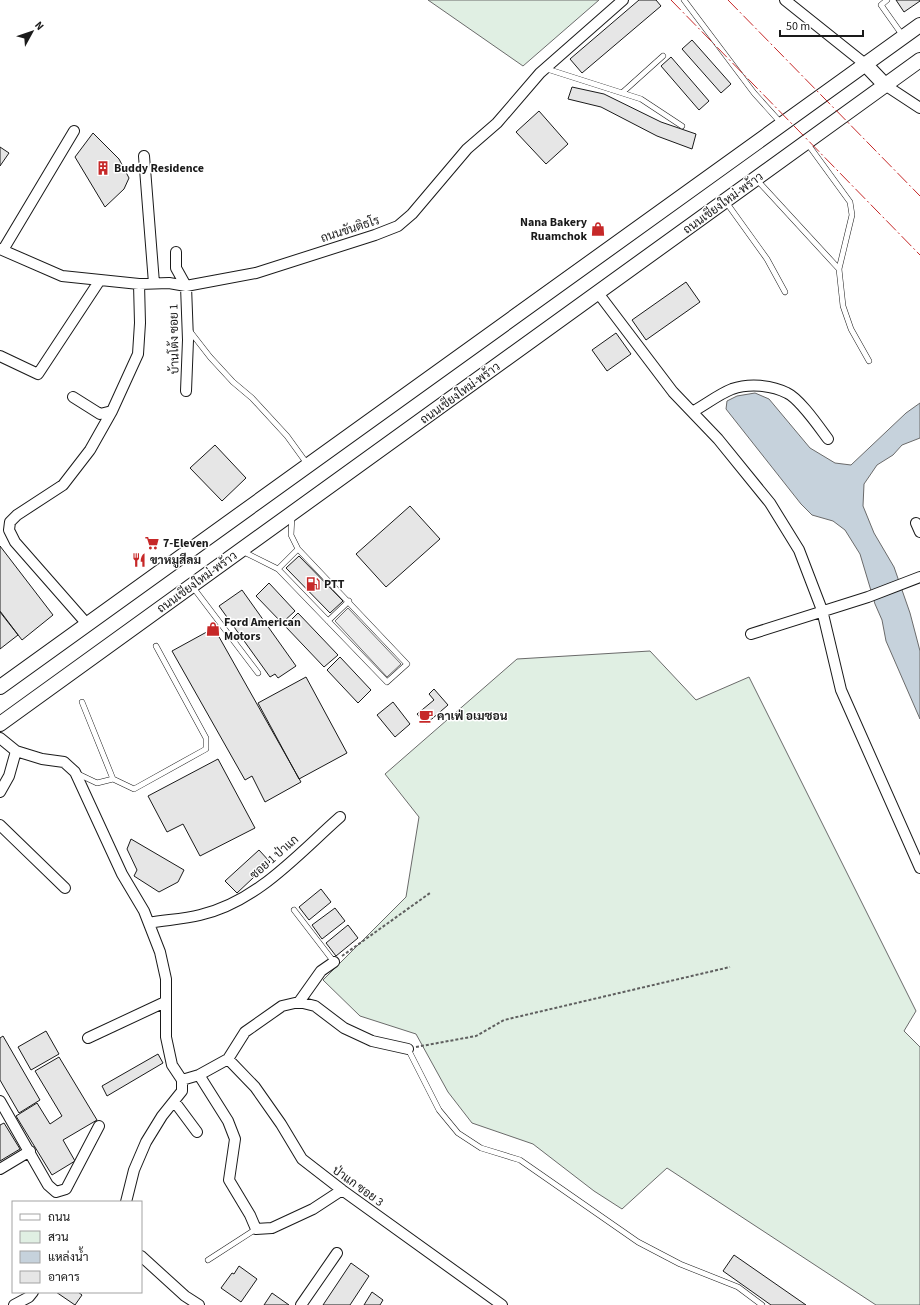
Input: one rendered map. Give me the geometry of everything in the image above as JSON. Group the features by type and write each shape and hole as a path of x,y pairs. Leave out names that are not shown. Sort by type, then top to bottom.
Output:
{"main road":[{"path":"0,686 920,25"},
{"name":"ถนนเชียงใหม่-พร้าว","path":"0,724 920,60"},
{"path":"865,64 885,85"}],"street":[{"name":"ถนนขันติธโร","path":"1,249 62,276 139,284 169,283 186,286 256,273 375,235 398,226 412,214 467,148 496,123 540,73 547,69 623,0"},
{"path":"785,0 865,64"},
{"path":"885,85 920,108"},
{"path":"1,249 74,131"},
{"path":"144,156 154,283"},
{"path":"176,252 176,268 186,286"},
{"path":"0,356 38,374 100,280"},
{"path":"87,624 15,542 9,530 10,522 17,515 63,485 90,450 112,411 138,354 140,324 139,284"},
{"name":"บ้านโต้ง ซอย 1","path":"186,286 188,328 186,391"},
{"path":"598,293 673,392 718,439 770,503 799,550 822,610 841,690 920,868"},
{"path":"692,412 732,389 746,386 771,388 788,393 805,410 828,439"},
{"path":"73,397 100,414 112,411"},
{"path":"751,634 822,610 868,597 920,577"},
{"path":"0,738 16,751 42,759 64,762 75,772 122,874 144,911 160,952 166,979 166,1037 172,1065 182,1080 182,1090 162,1116 146,1142 134,1170 126,1201"},
{"path":"0,792 9,776 16,751"},
{"name":"ซอย 1 ป่าแก","path":"149,923 201,915 228,905 252,893 270,880 340,817"},
{"path":"0,825 65,888"},
{"path":"299,1002 321,972 334,962"},
{"path":"88,1038 166,1002"},
{"path":"182,1080 199,1076 228,1059 245,1032 282,1006 299,1002 315,1006 344,1028 372,1041 408,1049"},
{"name":"ป่าแก ซอย 3","path":"228,1059 255,1087 281,1124 302,1159 342,1190 502,1305"},
{"path":"199,1076 228,1121 235,1139 229,1180 250,1215 256,1229 272,1228 313,1209 342,1190"},
{"path":"0,1101 48,1184 56,1192 62,1192 68,1185 99,1126"},
{"path":"174,1101 197,1132"},
{"path":"0,1169 30,1151"},
{"path":"301,1305 337,1253"},
{"path":"142,1257 186,1301 199,1305"},
{"path":"14,1305 29,1297 33,1293"}],"lane":[{"path":"684,0 754,93 781,124"},
{"path":"887,0 881,5 904,36"},
{"path":"623,92 663,56"},
{"path":"547,69 642,98 682,126"},
{"path":"807,143 850,202 852,215 839,270 843,306 851,329 869,360"},
{"path":"757,179 839,270"},
{"path":"726,201 766,259 786,292"},
{"path":"188,328 210,357 288,436 308,465"},
{"path":"241,550 278,569 387,682 407,664 349,601 298,549 291,535 292,514"},
{"path":"278,569 298,549"},
{"path":"192,585 258,673"},
{"path":"328,621 349,601"},
{"path":"75,772 97,783 113,779 134,789 206,749 206,738 156,646"},
{"path":"82,702 113,779"},
{"path":"294,910 334,962"},
{"path":"408,1049 439,1110 458,1133 481,1148 520,1160 638,1242 680,1264 738,1287 762,1305"},
{"path":"208,1260 256,1229"}],"path":[{"path":"334,962 430,893"},
{"path":"408,1049 476,1036 504,1020 730,967"}],"green space":[{"path":"428,0 599,0 523,66"},
{"path":"650,651 696,700 749,677 916,1011 904,1031 920,1047 920,1305 876,1305 667,1168 622,1209 594,1191 533,1144 472,1123 448,1092 416,1034 360,1016 323,980 406,897 419,817 385,774 517,659"}],"shaded area":[{"path":"348,608 401,664 387,677 335,621"}],"water":[{"path":"755,393 769,399 810,448 835,463 851,465 906,413 920,403 920,438 902,445 893,455 877,465 864,484 863,506 874,533 894,567 910,613 920,651 920,719 886,641 882,620 875,604 860,554 845,530 833,521 812,515 801,504 726,409 727,401 737,396"}],"building":[{"path":"639,0 656,0 661,6 582,73 570,59"},
{"path":"896,0 920,0 920,1 904,12"},
{"path":"692,40 731,84 721,93 682,49"},
{"path":"671,57 709,101 699,110 661,66"},
{"path":"572,87 604,94 661,122 696,134 692,149 657,136 601,107 568,99"},
{"path":"539,111 568,144 546,164 516,132"},
{"name":"Buddy Residence","path":"93,133 119,159 129,178 124,189 105,207 75,157"},
{"path":"0,147 9,153 0,166"},
{"path":"686,282 700,302 646,340 632,320"},
{"path":"616,333 631,354 607,371 592,350"},
{"path":"215,445 246,478 222,501 190,468"},
{"path":"410,506 440,539 386,587 356,554"},
{"path":"0,546 53,615 22,640 0,611"},
{"path":"299,556 343,601 330,613 286,568"},
{"path":"269,583 295,611 282,623 256,596"},
{"path":"242,590 296,666 278,678 275,674 270,677 219,606"},
{"path":"0,612 18,635 0,649"},
{"path":"298,613 338,655 324,667 285,626"},
{"path":"214,628 301,782 265,802 252,776 245,780 172,651"},
{"path":"340,657 371,690 358,703 327,670"},
{"path":"306,677 347,753 299,779 258,703"},
{"path":"434,689 448,705 426,724 417,714 434,700 429,694"},
{"path":"393,702 410,724 395,737 377,715"},
{"path":"218,759 255,828 200,856 183,824 167,832 148,796"},
{"path":"131,839 184,870 178,882 159,892 134,876 137,870 127,849"},
{"path":"259,850 270,862 237,893 225,881"},
{"path":"321,889 331,902 309,920 299,907"},
{"path":"335,908 345,921 322,939 312,925"},
{"path":"348,925 358,938 336,956 326,943"},
{"path":"46,1031 59,1054 31,1070 18,1047"},
{"path":"3,1036 40,1100 19,1113 0,1080 0,1038"},
{"path":"158,1054 163,1063 107,1096 102,1086"},
{"path":"59,1057 97,1120 63,1140 75,1161 52,1175 16,1116 37,1103 50,1124 62,1116 35,1071"},
{"path":"4,1123 20,1149 0,1161 0,1125"},
{"path":"734,1255 806,1305 771,1305 723,1271"},
{"path":"351,1263 369,1276 350,1305 323,1305"},
{"path":"239,1266 257,1279 241,1302 221,1288"},
{"path":"372,1292 383,1300 380,1305 364,1305"},
{"path":"57,1293 79,1293 82,1295 75,1305"},
{"path":"272,1293 289,1305 264,1305"}],"power":[{"path":"671,0 920,255"},
{"path":"728,0 920,196"}],"place":[{"name":"Buddy Residence","path":"103,168"},
{"name":"Nana Bakery Ruamchok","path":"598,229"},
{"name":"7-Eleven","path":"152,543"},
{"name":"ขาหมูสีลม","path":"139,560"},
{"name":"PTT","path":"313,584"},
{"name":"Ford American Motors","path":"213,629"},
{"name":"คาเฟ่ อเมซอน","path":"426,716"}]}
